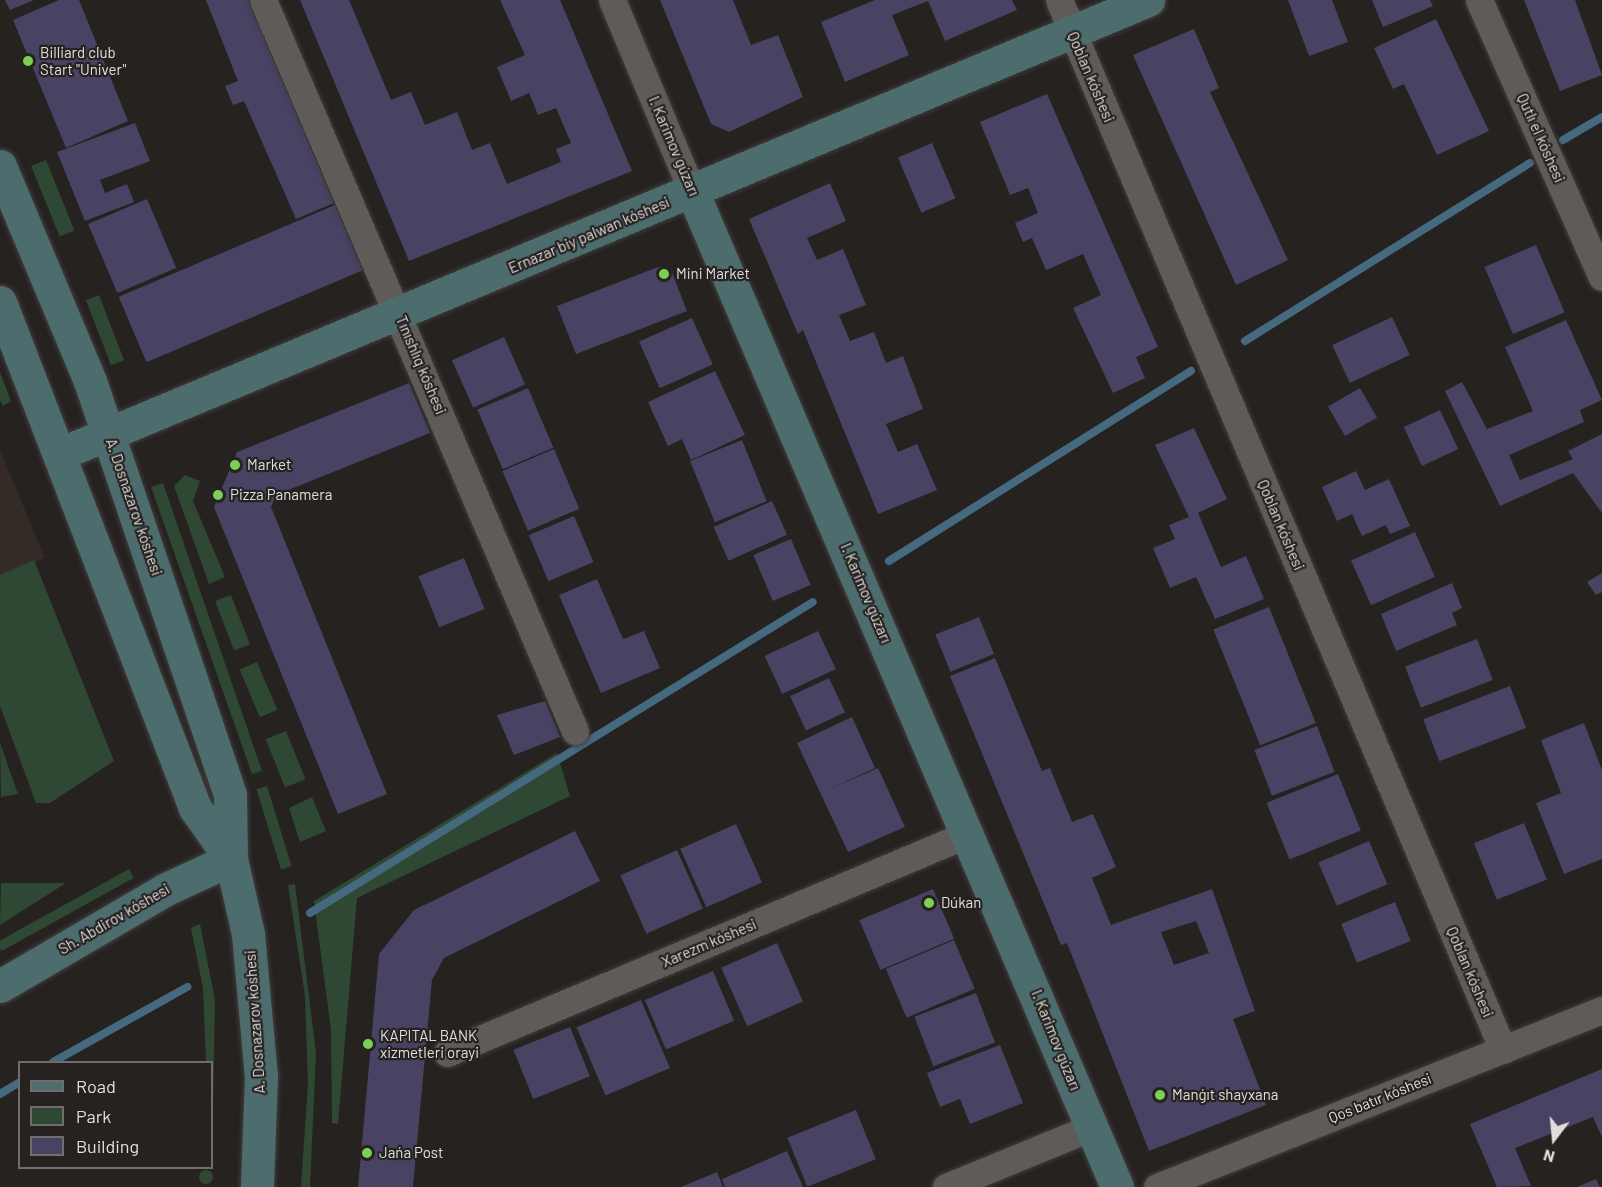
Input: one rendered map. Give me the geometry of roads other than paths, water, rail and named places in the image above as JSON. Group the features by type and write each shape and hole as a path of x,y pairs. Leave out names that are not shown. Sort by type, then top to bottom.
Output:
{"street":[{"name":"Tınıshlıq kóshesi","path":"263,0 400,314 575,731"},
{"name":"I. Karimov gúzarı","path":"612,0 692,191 970,833 1117,1187"},
{"name":"Qoblan kóshesi","path":"1059,0 1503,1050"},
{"name":"Ernazar biy palwan kóshesi","path":"62,453 400,314 1148,0"},
{"name":"Qutlı el kóshesi","path":"1479,0 1602,277"},
{"name":"A. Dosnazarov kóshesi","path":"0,166 109,433 228,789 231,859 256,1002 261,1076 257,1187"},
{"name":"A. Dosnazarov kóshesi","path":"0,302 62,453 195,808 231,859"},
{"name":"Xarezm kóshesi","path":"447,1053 970,833"},
{"name":"Sh. Abdirov kóshesi","path":"0,986 173,885 231,859"},
{"name":"Qos batır kóshesi","path":"1157,1187 1602,1010"},
{"path":"946,1187 1092,1127"}],"waterway":[{"path":"1563,140 1602,117"},
{"path":"1245,341 1530,163"},
{"path":"889,561 1191,371"},
{"path":"310,913 813,602"},
{"path":"55,1061 187,987"},
{"path":"0,1094 18,1083"}],"place":[{"name":"Billiard club Start \"Univer\"","path":"28,61"},
{"name":"Mini Market","path":"664,274"},
{"name":"Market","path":"235,465"},
{"name":"Pizza Panamera","path":"218,495"},
{"name":"Dúkan","path":"929,903"},
{"name":"KAPITAL BANK xizmetleri orayi","path":"368,1044"},
{"name":"Manǵıt shayxana","path":"1160,1095"},
{"name":"Jańa Post","path":"367,1153"}]}
